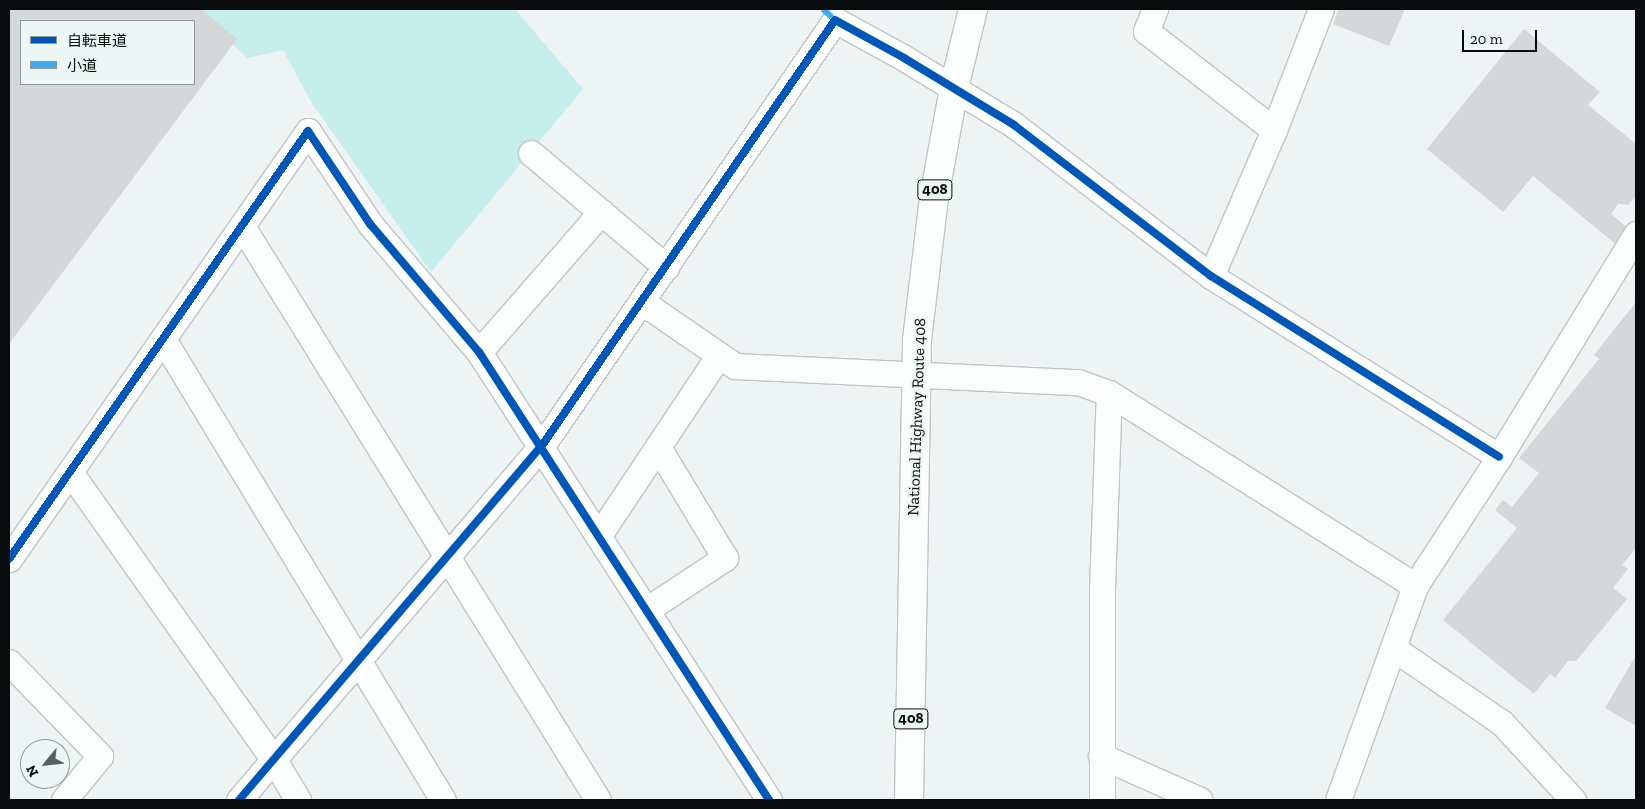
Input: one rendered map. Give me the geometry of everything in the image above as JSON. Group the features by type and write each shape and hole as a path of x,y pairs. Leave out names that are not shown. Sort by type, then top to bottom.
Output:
{"highway":[{"name":"National Highway Route 408","path":"909,800 915,373 919,314 934,198 954,88 973,9"}],"street":[{"path":"1155,9 1146,31 1274,130"},
{"path":"1212,276 1274,130 1321,9"},
{"path":"239,800 541,447 841,15 1014,125 1212,276 1499,457"},
{"path":"9,559 308,131 370,224 479,352 769,800"},
{"path":"531,153 666,267"},
{"path":"479,352 601,212"},
{"path":"242,226 598,800"},
{"path":"1338,800 1415,586 1499,457 1636,234"},
{"path":"642,302 735,366 1078,382 1109,393 1415,586"},
{"path":"164,338 443,800"},
{"path":"599,536 719,355"},
{"path":"1102,800 1102,589 1109,393"},
{"path":"646,610 725,558 658,447"},
{"path":"70,472 274,760 298,800"},
{"path":"1393,648 1502,723 1573,800"},
{"path":"9,662 100,756 64,800"},
{"path":"1101,756 1200,800"}],"shaded area":[{"path":"195,9 515,9 583,89 431,272 311,102 283,50 247,58"}],"building":[{"path":"9,9 201,9 237,39 9,344"},
{"path":"1339,9 1405,9 1389,46 1333,24"},
{"path":"1524,29 1600,92 1588,105 1636,144 1636,197 1628,205 1618,204 1611,214 1636,235 1636,261 1533,176 1503,212 1427,149"},
{"path":"1636,302 1636,548 1622,565 1628,569 1613,588 1627,599 1576,661 1568,661 1555,678 1550,674 1534,694 1443,620 1517,528 1495,510 1503,500 1512,507 1539,473 1519,458 1599,359 1594,355"},
{"path":"1636,655 1636,726 1605,708"}],"marked path":[{"path":"823,9 835,20"}],"cycle path":[{"path":"239,800 541,447 835,20 904,58 1014,125 1211,276 1499,457"},
{"path":"9,559 308,131 370,224 479,352 769,800"}]}
